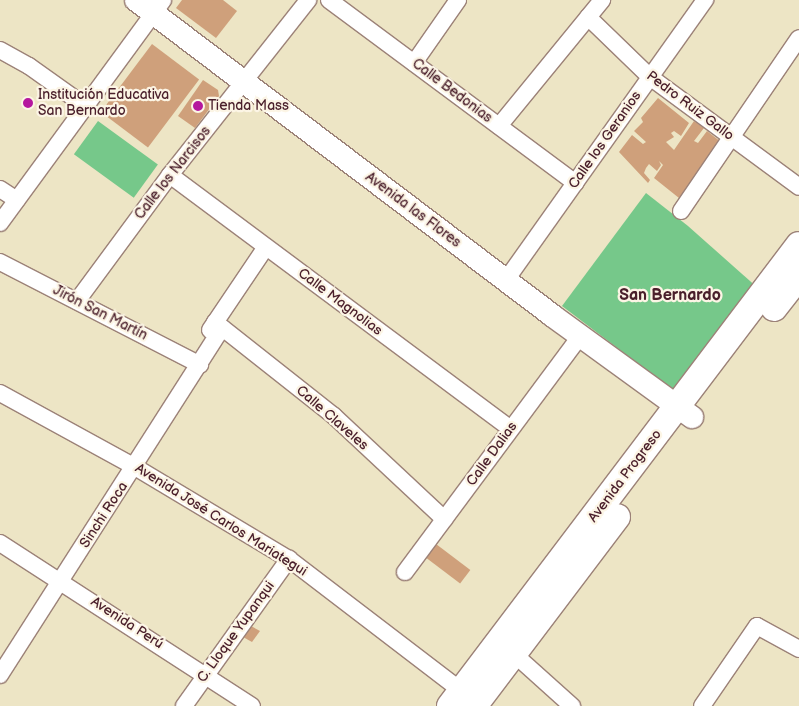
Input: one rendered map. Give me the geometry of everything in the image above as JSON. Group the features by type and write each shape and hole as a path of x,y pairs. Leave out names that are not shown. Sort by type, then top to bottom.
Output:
{"main road":[{"name":"Avenida Progreso","path":"466,701 514,654 799,245"},
{"name":"Avenida Progreso","path":"466,701 685,411 799,276"}],"street":[{"name":"Calle los Narcisos","path":"77,301 170,175 245,83 308,0"},
{"name":"Calle Bedonias","path":"329,0 575,183"},
{"path":"414,63 458,0"},
{"name":"Calle los Geranios","path":"506,280 705,0"},
{"path":"499,126 599,1"},
{"name":"Avenida las Flores","path":"151,4 245,83 580,336 685,411"},
{"path":"0,223 85,106 151,4"},
{"name":"Pedro Ruiz Gallo","path":"588,17 650,77 799,187"},
{"path":"681,211 799,38"},
{"path":"0,50 29,66 85,106"},
{"name":"Calle Magnolias","path":"170,175 510,428"},
{"path":"0,189 17,200"},
{"name":"Sinchi Roca","path":"0,676 135,467 195,362 266,247"},
{"name":"Jirón San Martín","path":"0,262 195,362"},
{"name":"Calle Claveles","path":"218,325 334,416 444,520"},
{"name":"Calle Dalias","path":"405,572 580,336"},
{"name":"Avenida José Carlos Mariategui","path":"0,393 135,467 289,559 466,701"},
{"name":"Avenida Perú","path":"0,543 62,581 252,706"},
{"name":"C. Lloque Yupanqui","path":"184,706 289,559"},
{"path":"702,706 757,626 799,648"},
{"path":"514,654 572,706"}],"green space":[{"path":"98,121 158,164 134,198 74,154"},
{"path":"646,193 688,226 759,289 678,394 562,306"}],"building":[{"path":"182,0 223,0 237,11 216,38 176,8"},
{"path":"152,44 199,80 148,147 101,112"},
{"name":"Tienda Mass","path":"203,80 218,90 219,96 195,128 178,116"},
{"path":"658,98 689,123 681,136 674,131 671,133 674,137 666,142 674,150 694,121 704,128 694,141 698,143 707,131 721,142 679,198 654,178 663,165 659,161 661,165 657,171 649,164 646,168 644,173 650,180 648,183 619,152 632,135 643,144 646,142 634,131 643,122 641,118"},
{"path":"436,544 470,570 460,583 426,558"},
{"path":"251,626 260,631 252,642 243,637"}],"place":[{"name":"Institución Educativa San Bernardo","path":"28,103"},
{"name":"Tienda Mass","path":"198,106"}],"district":[{"name":"San Bernardo","path":"670,296"}]}
